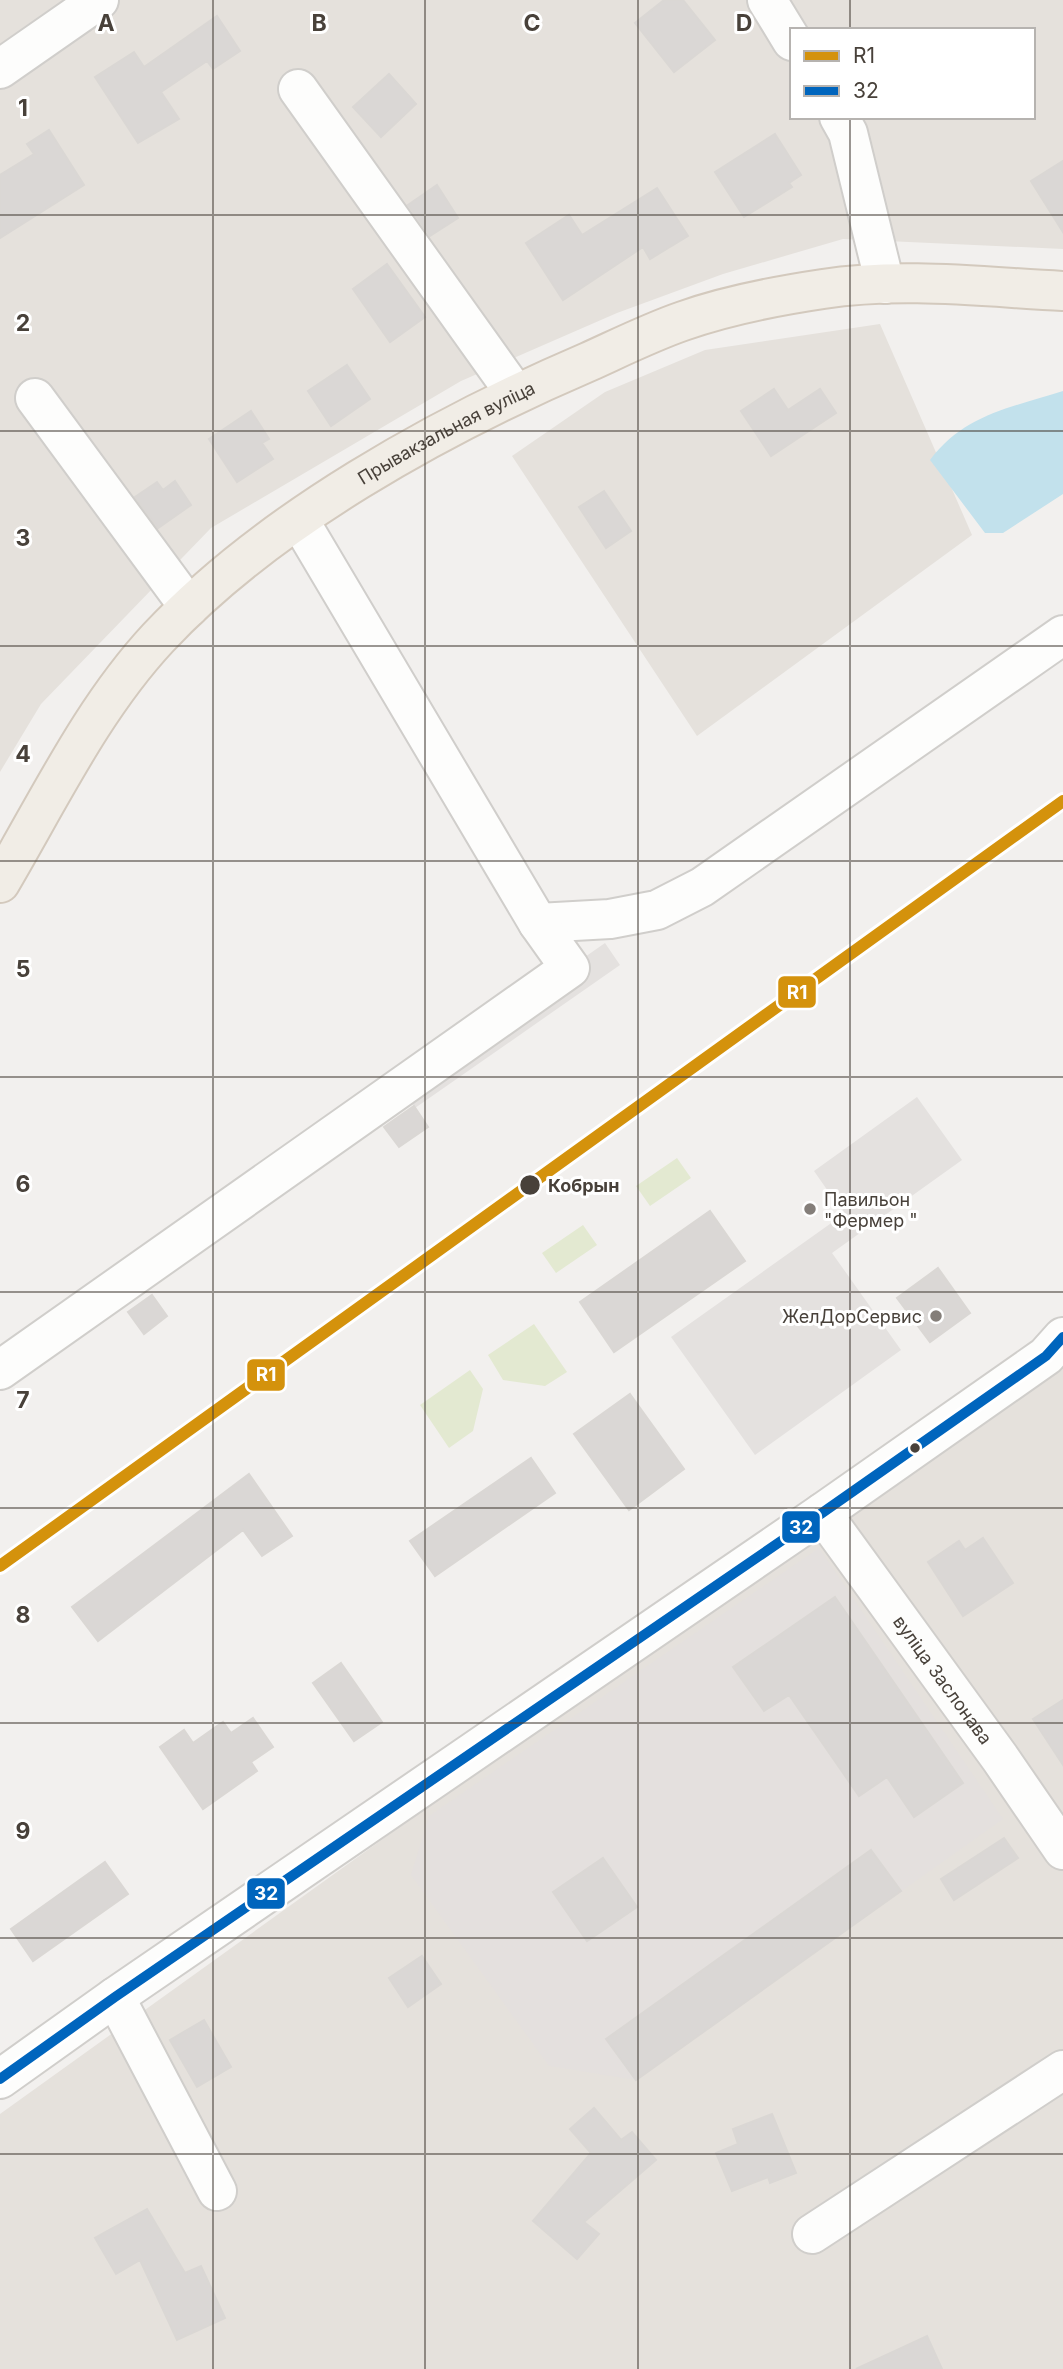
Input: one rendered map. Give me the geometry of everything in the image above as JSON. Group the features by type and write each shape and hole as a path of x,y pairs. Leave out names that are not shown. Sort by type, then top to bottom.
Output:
{"main road":[{"name":"Прывакзальная вуліца","path":"0,883 103,707 157,639 236,566 365,476 515,393 682,321 756,301 826,288 886,284 1063,291"}],"street":[{"path":"0,69 99,0"},
{"path":"767,0 790,38"},
{"path":"298,89 515,393"},
{"path":"840,119 848,133 886,284"},
{"path":"35,398 189,607"},
{"path":"0,1370 570,968 538,923 299,520"},
{"path":"538,923 610,919 657,910 702,887 1063,635"},
{"path":"0,2079 115,1997 822,1513 1046,1356 1063,1337"},
{"name":"вуліца Заслонава","path":"822,1513 1000,1758 1063,1850"},
{"path":"115,1997 217,2191"},
{"path":"812,2234 1063,2070"}],"shaded area":[{"path":"0,0 1063,0 1063,249 843,239 723,274 617,313 461,381 211,528 41,704 0,772"},
{"path":"880,324 972,535 697,736 512,456 605,392 705,350"},
{"path":"605,943 620,965 415,1108 400,1086"},
{"path":"917,1097 962,1160 832,1253 901,1350 755,1455 671,1337 844,1214 814,1171"},
{"path":"1063,1343 1063,2369 0,2369 0,2114 1047,1362"},
{"path":"819,1548 1003,1819 636,2080 549,2066 411,1875 429,1816"}],"green space":[{"path":"677,1158 691,1178 650,1206 636,1186"},
{"path":"583,1225 597,1245 556,1273 542,1253"},
{"path":"534,1324 567,1372 545,1386 503,1380 488,1355"},
{"path":"470,1370 483,1389 473,1431 449,1448 420,1405"}],"water":[{"path":"1063,391 1063,494 1003,533 985,533 930,460 958,432 973,422 1007,408"}],"building":[{"path":"664,0 683,0 715,40 674,72 635,23"},
{"path":"217,16 240,51 213,69 207,61 161,92 179,119 138,143 95,77 134,52 144,67"},
{"path":"389,74 416,104 381,137 353,107"},
{"path":"49,130 84,185 0,238 0,175 34,154 27,144"},
{"path":"775,134 801,175 789,183 792,187 744,217 715,172"},
{"path":"1063,161 1063,232 1031,181"},
{"path":"437,185 458,218 430,236 408,205"},
{"path":"657,188 688,236 650,259 643,247 563,300 526,243 569,215 582,235"},
{"path":"387,264 425,317 390,342 353,289"},
{"path":"347,365 370,399 331,426 308,391"},
{"path":"774,389 788,410 820,389 836,413 771,456 741,411"},
{"path":"251,411 269,439 262,443 273,459 237,482 209,439"},
{"path":"175,481 191,505 158,528 135,497 157,482 163,490"},
{"path":"604,491 631,531 606,548 579,507"},
{"path":"414,1106 428,1127 399,1147 384,1127"},
{"path":"710,1211 745,1261 614,1352 580,1302"},
{"path":"938,1268 970,1313 930,1342 897,1298"},
{"path":"152,1295 167,1316 144,1334 128,1312"},
{"path":"630,1394 684,1469 629,1510 574,1434"},
{"path":"531,1458 555,1493 435,1576 410,1541"},
{"path":"249,1474 292,1536 262,1556 243,1530 98,1641 72,1607"},
{"path":"983,1538 1013,1583 963,1616 928,1562 959,1541 965,1550"},
{"path":"835,1597 963,1783 914,1817 887,1777 859,1796 789,1695 764,1711 733,1667"},
{"path":"341,1663 382,1722 354,1741 313,1683"},
{"path":"1063,1700 1063,1765 1033,1719"},
{"path":"253,1718 273,1747 251,1762 257,1771 203,1809 160,1747 184,1730 193,1743 223,1722 231,1733"},
{"path":"1004,1838 1018,1858 954,1900 941,1879"},
{"path":"871,1850 901,1891 636,2080 606,2039"},
{"path":"603,1858 637,1907 587,1941 553,1892"},
{"path":"105,1862 128,1894 33,1961 11,1929"},
{"path":"422,1956 441,1984 408,2007 389,1978"},
{"path":"204,2020 231,2067 197,2087 170,2040"},
{"path":"594,2108 621,2140 632,2132 656,2160 584,2222 599,2234 577,2259 533,2221 591,2153 570,2129"},
{"path":"772,2114 796,2173 770,2183 768,2177 732,2191 716,2153 738,2144 733,2129"},
{"path":"147,2209 185,2273 201,2266 225,2318 177,2340 140,2260 116,2274 95,2238"},
{"path":"927,2336 942,2369 856,2369"}],"transit line":[{"name":"R1","path":"0,1566 1063,801"},
{"name":"32","path":"0,2079 115,1997 822,1513 1046,1356 1063,1337"}],"place":[{"name":"Кобрын","path":"530,1185"},
{"name":"Павильон \"Фермер \"","path":"810,1209"},
{"name":"ЖелДорСервис","path":"936,1316"}]}
